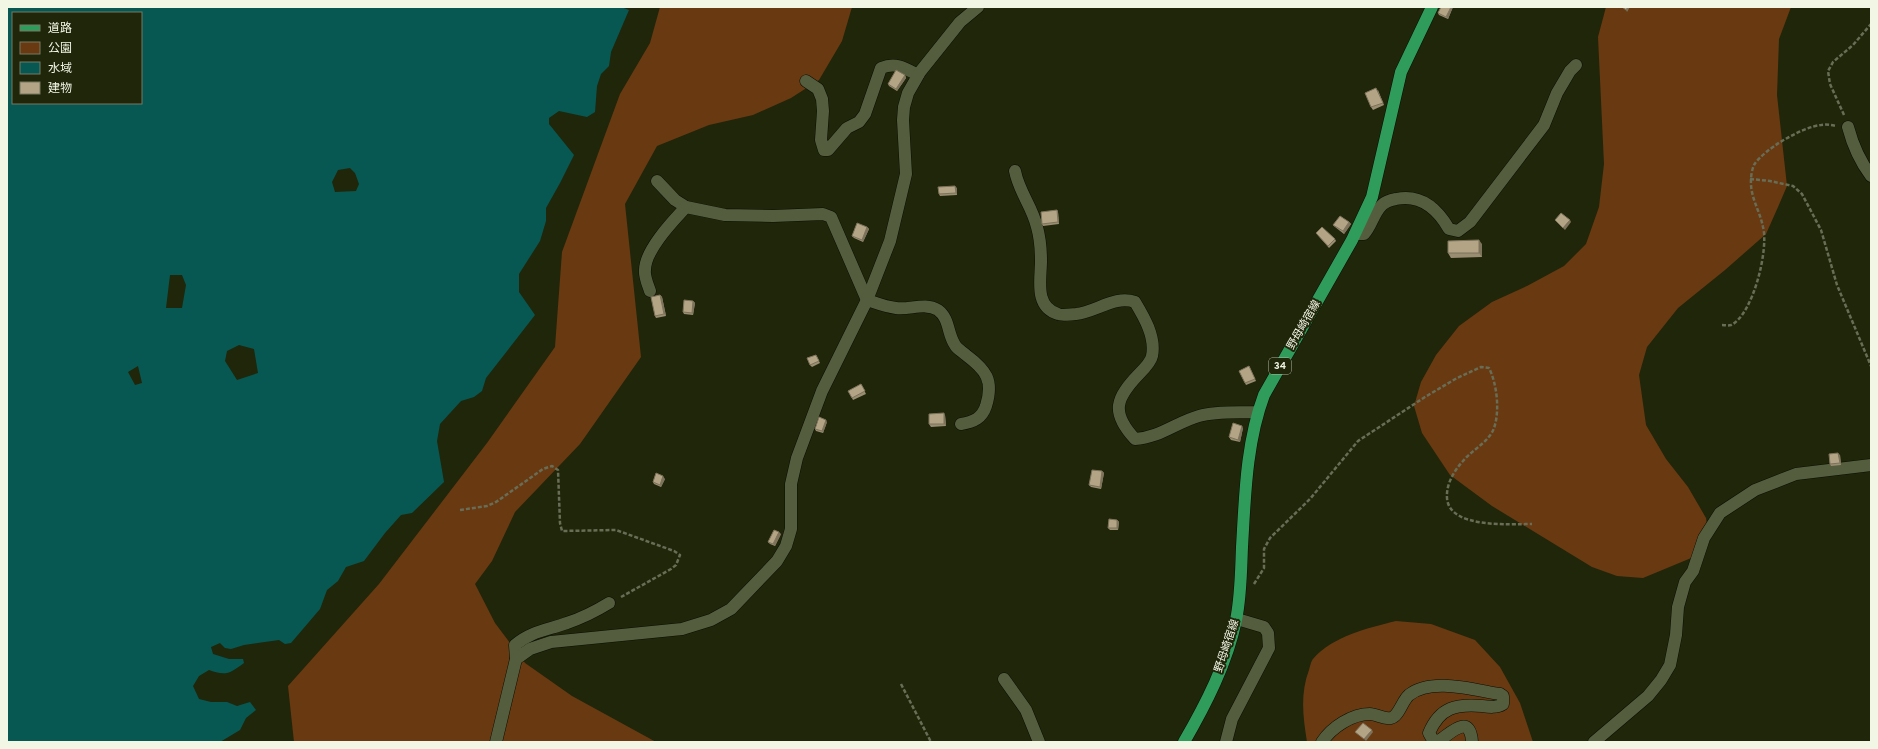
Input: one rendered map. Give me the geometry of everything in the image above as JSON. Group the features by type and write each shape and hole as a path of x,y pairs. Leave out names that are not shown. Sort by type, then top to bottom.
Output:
{"main road":[{"name":"野母崎宿線","path":"1184,742 1204,705 1218,674 1230,644 1237,619 1240,593 1244,514 1251,444 1258,412 1264,395 1355,234 1372,197 1401,72 1432,7"}],"street":[{"path":"516,659 530,649 551,642 682,629 711,620 731,609 748,593 777,561 786,546 791,529 791,484 797,458 822,391 867,300 890,241 906,174 904,107 908,93 918,75 960,22 978,7"},
{"path":"806,81 818,89 822,99 821,140 824,150 828,150 847,128 859,122 865,114 881,68 894,65 901,66 918,75"},
{"path":"1355,234 1364,234 1370,227 1373,216 1382,205 1388,201 1403,198 1417,199 1428,204 1438,212 1449,229 1458,230 1470,222 1544,125 1557,92 1570,71 1576,65"},
{"path":"1848,127 1852,146 1860,162 1871,176"},
{"path":"1015,171 1019,188 1032,210 1037,228 1040,243 1039,287 1041,298 1048,309 1058,315 1077,314 1118,300 1128,299 1134,302 1149,328 1152,357 1144,369 1124,390 1118,405 1120,415 1125,426 1135,439 1159,434 1200,416 1258,412"},
{"path":"657,181 675,200 686,207 725,214 773,216 824,214 831,217 867,300"},
{"path":"650,291 644,271 646,263 651,252 670,225 686,207"},
{"path":"867,300 895,308 930,307 945,317 955,346 985,372 989,380 989,395 980,417 972,422 961,424"},
{"path":"1594,742 1648,696 1661,680 1670,665 1678,607 1685,582 1693,571 1704,538 1720,513 1755,490 1796,474 1871,465"},
{"path":"496,742 516,659 516,645 524,637 534,632 583,617 609,603"},
{"path":"1226,742 1232,719 1269,648 1268,633 1264,627 1237,619"},
{"path":"1004,679 1026,710 1039,742"},
{"path":"1322,742 1329,732 1340,724 1364,715 1372,714 1389,719 1395,716 1405,698 1425,686 1435,685 1473,689 1500,694 1503,696 1503,704 1497,707 1459,705 1446,710 1433,723 1429,733 1434,742"},
{"path":"1437,742 1447,733 1458,728 1467,730 1472,736 1472,742"}],"path":[{"path":"1722,325 1730,325 1739,318 1754,294 1763,256 1764,228 1751,189 1750,179 1754,166 1766,154 1793,134 1822,124 1848,127 1840,104 1830,84 1828,71 1832,62 1853,45 1871,24"},
{"path":"1750,179 1770,181 1793,186 1802,194 1821,230 1837,285 1871,366"},
{"path":"1240,593 1256,582 1264,568 1264,550 1270,538 1310,499 1358,441 1425,397 1481,367 1490,368 1493,375 1496,408 1494,427 1487,439 1469,453 1458,467 1446,488 1447,502 1454,514 1470,520 1497,525 1532,524"},
{"path":"460,510 492,504 543,468 552,466 558,470 560,523 562,530 616,530 674,551 680,555 676,565 659,577 609,603"},
{"path":"901,684 931,742"}],"green space":[{"path":"660,7 852,7 842,41 819,80 791,98 753,115 709,125 657,146 625,204 641,357 580,444 515,512 492,561 475,584 495,623 525,663 572,696 656,742 294,742 288,686 379,584 487,443 555,347 562,252 620,94 650,43"},
{"path":"1606,7 1791,7 1779,39 1777,95 1787,186 1766,234 1678,308 1647,347 1639,375 1646,425 1666,459 1688,487 1706,518 1709,539 1696,556 1643,578 1617,576 1592,567 1492,506 1450,475 1422,433 1414,406 1421,382 1436,355 1459,326 1492,302 1527,286 1564,266 1586,244 1599,207 1604,164 1598,37"},
{"path":"1396,621 1431,624 1475,640 1500,667 1520,703 1533,742 1307,742 1303,697 1306,679 1312,660 1330,644 1363,630"}],"water":[{"path":"7,7 621,7 629,10 611,52 609,66 601,74 597,86 595,112 587,117 559,111 549,118 549,124 574,155 546,208 546,221 540,241 519,274 519,292 535,315 486,378 482,391 474,397 461,401 440,424 437,441 444,482 412,513 401,515 364,561 346,567 338,581 327,590 320,609 291,643 285,644 279,640 244,645 231,649 225,648 220,643 211,647 213,654 229,659 243,659 244,663 231,672 220,673 209,670 199,676 193,686 199,699 211,702 227,702 237,706 250,702 256,710 246,718 240,730 220,742 7,742","holes":["350,168 355,173 359,184 356,191 335,192 332,182 338,170","170,275 182,275 186,285 182,308 166,308","239,345 254,349 258,373 237,380 225,361 227,351","138,366 142,383 135,385 128,372"]}],"building":[{"path":"1441,7 1451,7 1446,17 1438,13"},
{"path":"896,70 905,75 896,89 888,84"},
{"path":"1376,88 1383,103 1371,107 1365,93"},
{"path":"955,186 956,193 939,194 938,187"},
{"path":"1057,210 1058,222 1042,224 1041,212"},
{"path":"1561,213 1570,220 1563,228 1555,220"},
{"path":"1340,216 1349,222 1343,231 1333,225"},
{"path":"857,223 867,227 862,240 852,236"},
{"path":"1322,227 1335,239 1328,246 1316,233"},
{"path":"1479,240 1479,253 1448,253 1448,241"},
{"path":"660,295 664,314 655,316 651,297"},
{"path":"684,300 693,301 692,313 683,312"},
{"path":"816,355 819,361 810,365 807,358"},
{"path":"1249,366 1255,379 1245,383 1239,371"},
{"path":"861,384 865,391 852,398 848,391"},
{"path":"944,413 944,424 929,424 929,414"},
{"path":"819,417 826,420 822,431 815,429"},
{"path":"1233,423 1242,426 1238,440 1229,437"},
{"path":"1838,453 1840,463 1830,464 1829,454"},
{"path":"1092,470 1102,471 1100,487 1089,485"},
{"path":"656,473 663,476 660,485 653,482"},
{"path":"1109,519 1117,520 1117,528 1108,528"},
{"path":"774,530 779,532 773,544 768,542"},
{"path":"1363,723 1372,730 1364,739 1355,732"}]}
